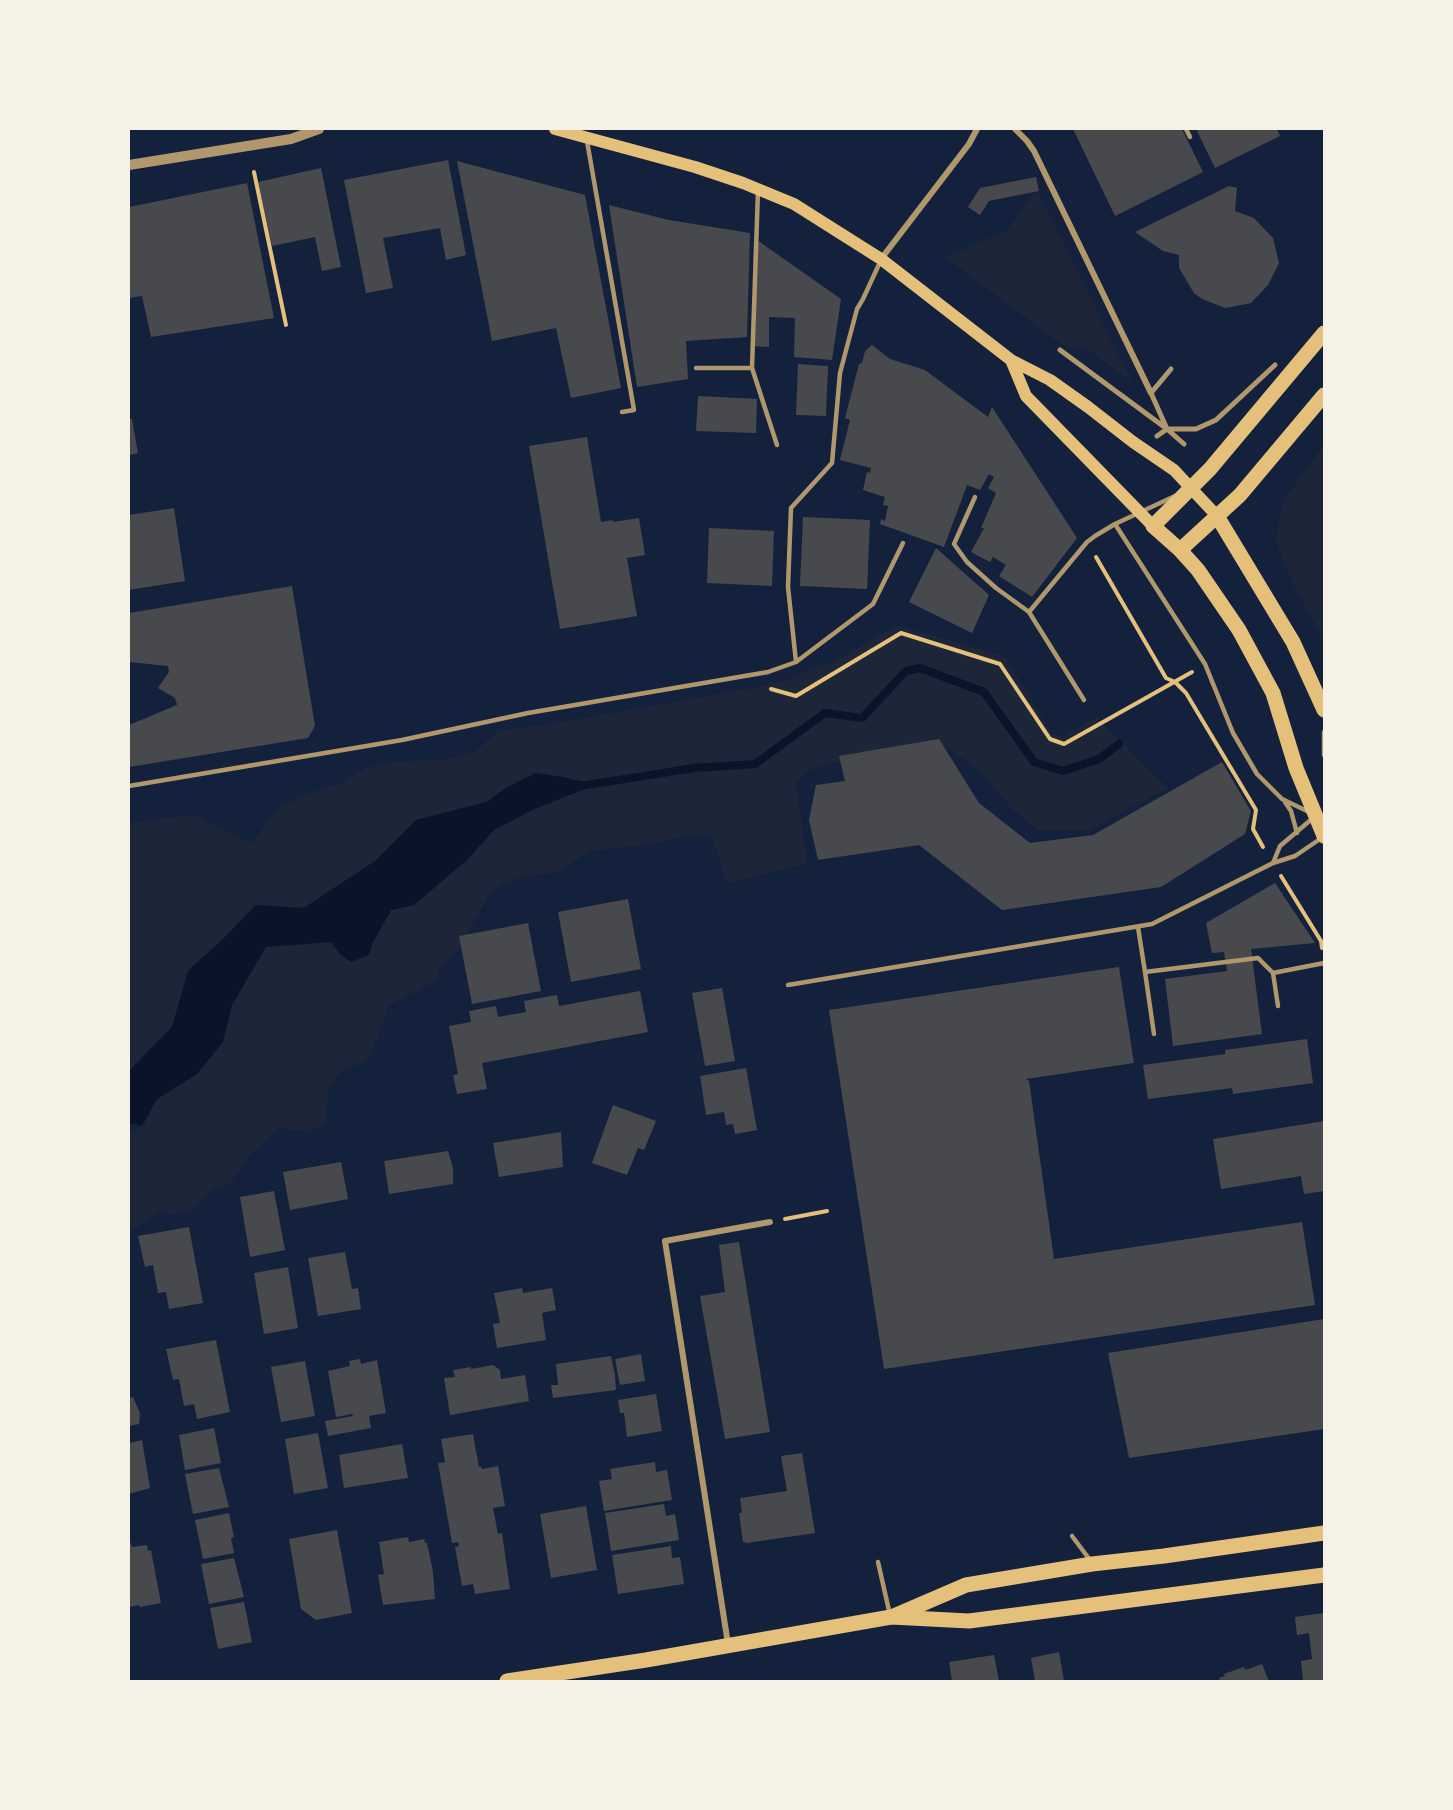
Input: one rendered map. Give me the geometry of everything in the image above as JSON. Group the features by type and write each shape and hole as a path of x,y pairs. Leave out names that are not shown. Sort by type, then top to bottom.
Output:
{"main road":[{"path":"555,129 587,133 695,167 794,204 882,259 1011,360 1050,380 1174,471 1217,516 1293,642 1324,710"},
{"path":"1153,526 1221,457 1324,333"},
{"path":"1011,360 1026,396 1139,513 1180,550 1202,575 1228,611 1273,693 1296,768 1324,836"},
{"path":"1180,550 1240,495 1324,395"},
{"path":"891,1617 966,1585 1092,1564 1324,1533"},
{"path":"507,1681 583,1676 728,1644 891,1617 969,1622 1324,1575"}],"street":[{"path":"882,259 969,144 977,129"},
{"path":"1015,129 1034,152 1167,429"},
{"path":"129,165 259,144 318,130"},
{"path":"1060,350 1184,444"},
{"path":"1157,436 1167,429 1196,429 1216,420 1275,365"},
{"path":"1151,393 1172,369"},
{"path":"728,1644 665,1241 770,1222"}],"lane":[{"path":"1186,129 1190,137"},
{"path":"587,133 634,410 622,412"},
{"path":"759,189 752,368 777,445"},
{"path":"796,662 788,586 791,508 832,463 840,373 857,309 882,259"},
{"path":"696,368 752,368"},
{"path":"1029,612 1087,542 1115,524 1191,488"},
{"path":"975,497 954,544 967,562 996,588 1029,612 1084,700"},
{"path":"1115,524 1205,664 1233,733 1257,774 1292,811 1297,833"},
{"path":"129,786 402,740 528,713 768,672 796,662 873,604 903,543"},
{"path":"1324,732 1324,755"},
{"path":"1273,863 1280,846 1316,815 1282,799"},
{"path":"788,985 1152,924 1273,863 1295,856 1324,836"},
{"path":"1138,927 1154,1034"},
{"path":"1145,972 1258,958 1273,973 1278,1006"},
{"path":"1273,973 1324,963"},
{"path":"1072,1536 1092,1564"},
{"path":"878,1562 891,1617"}],"path":[{"path":"254,172 286,325"},
{"path":"1094,553 1166,678 1175,682 1186,693 1256,810 1253,829 1262,845"},
{"path":"769,682 771,688 796,696 901,633 1000,664 1050,739 1064,744 1195,670"},
{"path":"1283,879 1321,941 1324,954"},
{"path":"770,1222 826,1211"}],"shaded area":[{"path":"1037,190 1133,383 1088,349 1064,346 946,258 1007,230"},
{"path":"1324,445 1324,640 1294,586 1275,540 1284,500"},
{"path":"898,625 1006,657 1051,733 1063,737 1096,717 1168,788 1090,830 1037,830 1011,808 983,774 951,750 933,745 860,755 807,771 796,781 807,864 727,884 712,835 686,835 657,843 591,851 554,873 522,877 507,882 491,891 461,946 440,969 434,982 389,1005 367,1061 341,1071 328,1090 326,1123 309,1132 278,1128 248,1157 230,1184 211,1190 191,1211 172,1214 159,1211 129,1233 129,1133 142,1126 157,1099 197,1074 223,1042 232,1005 266,947 331,942 340,954 373,942 391,910 414,905 467,860 494,830 534,809 558,800 583,782 535,773 504,789 487,802 416,820 375,861 303,908 256,905 188,971 172,1027 129,1071 129,823 193,815 252,843 279,807 341,783 366,768 393,762 447,759 476,751 498,731 562,722 786,680 824,663 825,666"},
{"path":"535,773 583,782 585,789 534,809 494,830 467,860 414,905 391,910 373,942 369,955 351,962 340,954 331,942 266,947 232,1005 223,1042 197,1074 157,1099 142,1126 132,1123 129,1125 129,1071 172,1027 188,971 256,905 304,908 375,861 416,820 487,802 504,789"}],"building":[{"path":"1073,129 1182,129 1203,172 1115,216"},
{"path":"1201,129 1277,129 1280,136 1215,168 1197,131"},
{"path":"448,160 466,255 446,260 440,228 383,238 393,288 366,293 344,180"},
{"path":"457,161 585,195 621,388 571,398 556,328 492,341"},
{"path":"321,168 341,267 322,271 315,237 272,246 258,182"},
{"path":"1036,177 1039,191 989,201 980,215 968,207 980,188"},
{"path":"247,183 274,318 151,337 142,296 129,298 129,207"},
{"path":"1229,186 1237,188 1235,211 1254,218 1273,238 1279,263 1268,285 1251,303 1225,308 1202,299 1194,293 1179,268 1179,255 1163,251 1135,232"},
{"path":"609,205 669,220 750,233 747,337 686,341 688,379 637,387"},
{"path":"754,238 841,299 832,360 794,357 795,318 769,317 769,347 752,346"},
{"path":"872,345 890,359 925,370 988,417 992,407 1077,538 1032,597 999,576 1006,565 993,557 990,562 971,552 984,528 981,528 996,493 988,488 994,477 989,474 980,490 967,485 944,547 880,524 881,519 885,521 888,506 883,505 885,497 863,490 867,472 870,473 871,468 840,460 850,420 845,418 859,364 862,363 865,351"},
{"path":"798,364 828,366 826,416 796,415"},
{"path":"698,396 757,399 756,433 696,431"},
{"path":"129,419 132,419 138,453 129,455"},
{"path":"587,437 601,522 639,518 645,555 627,558 637,616 560,629 529,446"},
{"path":"174,508 185,581 129,590 129,515"},
{"path":"803,517 870,520 867,589 800,586"},
{"path":"709,528 774,531 772,586 707,583"},
{"path":"936,548 989,595 972,633 909,602"},
{"path":"292,586 315,726 308,738 129,767 129,725 177,705 175,698 158,688 169,672 168,666 129,662 129,613"},
{"path":"939,739 979,803 1030,843 1093,835 1222,762 1251,811 1245,834 1161,887 1002,910 919,845 818,860 809,820 816,785 845,781 839,756"},
{"path":"1275,883 1315,943 1251,949 1262,1034 1173,1046 1165,979 1227,971 1224,952 1212,953 1206,923"},
{"path":"628,899 641,969 571,982 558,912"},
{"path":"528,923 541,991 472,1004 459,936"},
{"path":"1119,967 1134,1063 1026,1079 1029,1081 1054,1259 1302,1222 1315,1305 884,1369 829,1010"},
{"path":"722,988 735,1061 705,1066 692,993"},
{"path":"640,991 648,1032 482,1063 487,1089 457,1094 453,1075 458,1074 449,1026 471,1022 469,1011 496,1006 498,1017 526,1012 524,1001 557,995 559,1006"},
{"path":"1307,1039 1313,1083 1233,1094 1232,1088 1148,1099 1143,1065 1225,1054 1225,1050"},
{"path":"746,1068 757,1130 735,1134 733,1124 726,1125 724,1112 706,1115 700,1076"},
{"path":"613,1105 656,1121 644,1150 638,1148 627,1175 592,1163"},
{"path":"1324,1121 1324,1191 1304,1194 1301,1176 1221,1189 1213,1139"},
{"path":"561,1132 563,1167 499,1177 493,1143"},
{"path":"448,1151 453,1168 453,1184 389,1194 384,1161"},
{"path":"341,1162 348,1199 290,1210 283,1172"},
{"path":"274,1191 285,1250 250,1257 240,1197"},
{"path":"189,1227 203,1303 169,1309 166,1292 158,1293 153,1265 145,1267 138,1236"},
{"path":"739,1242 770,1432 725,1439 700,1296 725,1292 719,1245"},
{"path":"345,1252 352,1289 358,1288 361,1309 318,1316 308,1258"},
{"path":"288,1267 298,1328 264,1334 254,1273"},
{"path":"522,1288 523,1293 552,1288 556,1310 542,1313 546,1340 497,1348 493,1324 500,1323 494,1293"},
{"path":"1324,1319 1324,1429 1129,1458 1108,1353"},
{"path":"216,1340 230,1412 197,1419 194,1404 184,1406 179,1379 173,1380 166,1349"},
{"path":"641,1354 645,1381 620,1385 615,1359"},
{"path":"611,1356 616,1390 553,1398 551,1385 558,1385 556,1364"},
{"path":"360,1359 361,1364 377,1360 386,1413 369,1416 371,1428 328,1436 325,1421 353,1416 352,1414 336,1417 328,1371 350,1366 349,1361"},
{"path":"305,1361 315,1416 281,1422 271,1367"},
{"path":"493,1365 500,1370 501,1379 525,1375 529,1401 450,1415 444,1378 455,1377 453,1370"},
{"path":"656,1394 662,1431 627,1437 624,1413 620,1413 618,1400"},
{"path":"133,1397 140,1413 139,1424 129,1426 129,1398"},
{"path":"214,1428 221,1463 185,1470 179,1435"},
{"path":"318,1433 328,1488 294,1494 285,1439"},
{"path":"473,1434 479,1467 482,1469 498,1466 505,1506 493,1508 498,1534 502,1533 510,1589 475,1594 473,1584 462,1586 455,1547 459,1546 458,1542 452,1543 438,1463 445,1462 441,1439"},
{"path":"142,1440 150,1488 129,1494 129,1443"},
{"path":"402,1444 408,1478 344,1488 339,1455"},
{"path":"802,1453 815,1533 743,1542 739,1513 742,1513 740,1498 787,1491 781,1456"},
{"path":"655,1462 656,1472 667,1470 672,1500 604,1511 599,1481 612,1479 610,1469"},
{"path":"219,1468 229,1507 193,1514 185,1474"},
{"path":"664,1504 666,1516 675,1514 679,1540 611,1551 605,1513"},
{"path":"586,1506 597,1570 551,1578 540,1514"},
{"path":"229,1513 234,1537 231,1538 234,1553 203,1559 195,1520"},
{"path":"337,1530 352,1613 316,1620 301,1609 289,1539"},
{"path":"408,1537 409,1542 424,1539 427,1543 433,1572 435,1599 383,1605 378,1575 384,1574 379,1542"},
{"path":"129,1539 132,1547 147,1545 148,1551 151,1550 161,1603 129,1607"},
{"path":"671,1546 672,1558 680,1557 684,1584 618,1594 612,1555"},
{"path":"234,1558 244,1597 209,1604 201,1564"},
{"path":"244,1602 252,1642 218,1649 210,1608"},
{"path":"1324,1613 1324,1681 1303,1681 1301,1661 1312,1659 1309,1633 1297,1635 1295,1617"},
{"path":"1059,1652 1064,1681 1035,1681 1031,1658"},
{"path":"994,1655 999,1681 952,1681 949,1662"},
{"path":"1262,1664 1269,1681 1220,1681 1219,1678 1225,1676 1224,1674"}],"waterway":[{"path":"574,787 694,768 755,764 825,713 862,718 906,671 920,668 984,692 1034,762 1063,771 1099,759 1119,744"}]}
